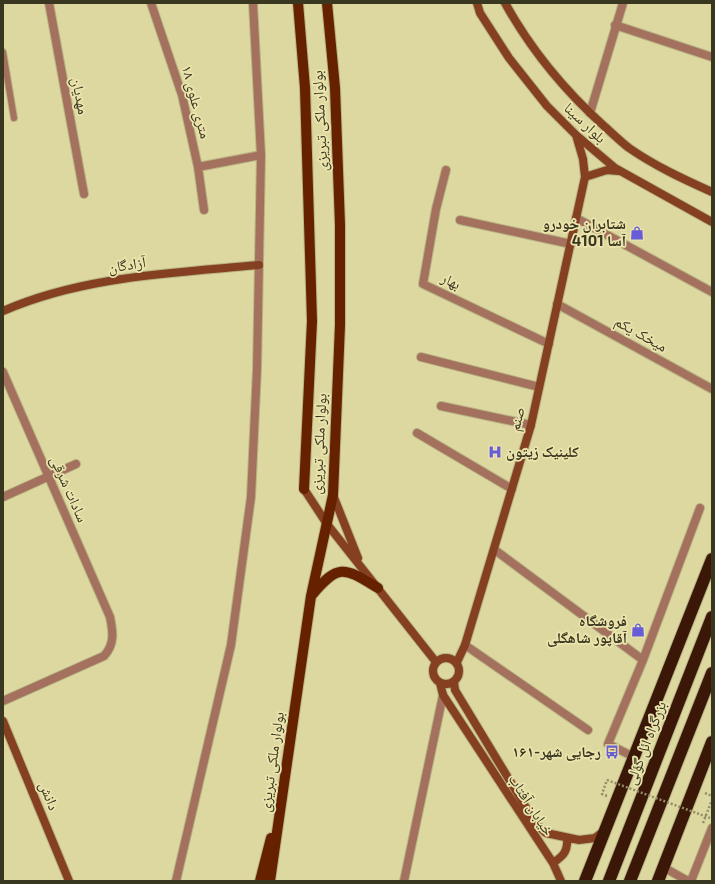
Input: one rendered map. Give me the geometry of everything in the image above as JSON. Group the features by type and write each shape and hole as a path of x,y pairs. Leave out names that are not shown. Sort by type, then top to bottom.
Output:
{"highway":[{"path":"584,881 712,559"},
{"name":"بزرگراه ائل گؤلی","path":"609,881 712,617"},
{"path":"630,881 712,673"},
{"path":"658,881 711,747"}],"main road":[{"name":"بولوار ملکی تبریزی","path":"298,3 305,88 312,320 304,489"},
{"name":"بولوار ملکی تبریزی","path":"270,881 311,596 333,495 340,325 340,225 335,88 327,3"},
{"name":"بلوار سینا","path":"477,3 480,12 509,58 547,106 576,135 620,171 712,222"},
{"name":"بلوار سینا","path":"505,3 522,34 549,69 590,113 627,146 652,162 712,192"},
{"path":"576,135 583,160 585,177 607,170 620,171"},
{"name":"صنم","path":"457,662 465,645 531,425 585,177"},
{"name":"آزادگان","path":"3,311 31,299 88,286 159,274 259,264"},
{"path":"304,489 326,524 363,568 436,662"},
{"path":"333,495 350,541 363,568"},
{"path":"311,596 326,578 340,571 348,571 378,588"},
{"path":"446,657 457,662 460,670 459,675 454,682 447,684 440,683 433,674 436,662 446,657"},
{"path":"454,682 455,690 536,824 546,833 579,840 595,838 604,831"},
{"name":"خیابان آفتاب","path":"440,683 443,695 553,863 561,881"},
{"name":"دانش","path":"3,721 69,881"},
{"path":"260,881 283,793"},
{"path":"553,863 565,854 567,849 567,838"}],"street":[{"name":"مهدیان","path":"49,3 84,194"},
{"name":"۱۸ متری علوی","path":"151,3 182,95 198,167 204,210"},
{"path":"176,881 231,645 251,497 257,369 261,156 253,3"},
{"path":"590,113 604,73 623,3"},
{"path":"616,25 712,57"},
{"path":"198,167 261,156"},
{"name":"بهار","path":"446,170 436,209 423,284 549,344"},
{"path":"576,218 712,292"},
{"path":"460,220 570,244"},
{"name":"میخک یکم","path":"557,304 712,389"},
{"path":"421,357 539,387"},
{"name":"سادات شرقی","path":"3,372 110,617 113,638 111,647 104,656 3,701"},
{"path":"441,406 531,425"},
{"path":"417,433 512,489"},
{"path":"3,497 76,464"},
{"path":"634,757 608,744 643,660 700,508"},
{"path":"494,550 643,660"},
{"path":"465,645 588,730"},
{"path":"404,881 443,695"},
{"path":"663,867 690,881 712,828"}],"lane":[{"path":"3,52 14,118"}],"path":[{"path":"602,794 607,780 710,818 712,813"}],"place":[{"name":"شتابران خودرو 4101 آسا","path":"637,233"},
{"name":"کلینیک زیتون","path":"495,452"},
{"name":"فروشگاه آقاپور شاهگلی","path":"638,630"},
{"name":"۱۶۱-رجایی شهر","path":"612,752"}]}
